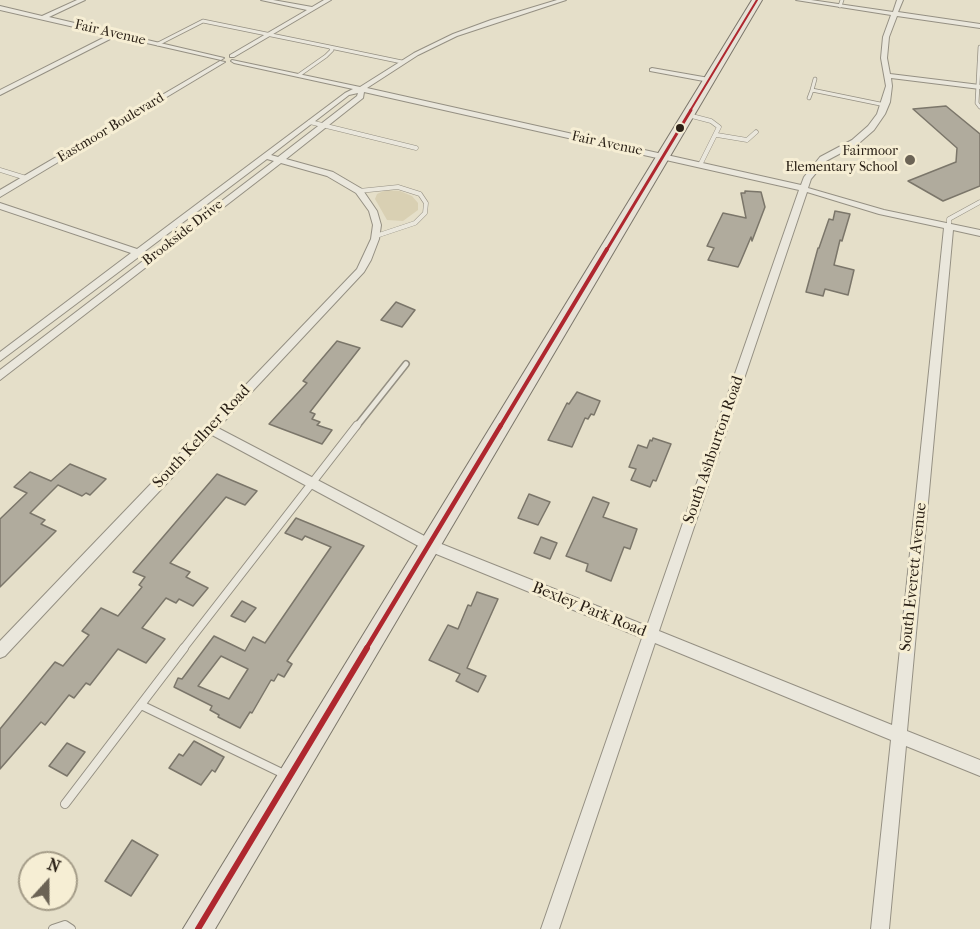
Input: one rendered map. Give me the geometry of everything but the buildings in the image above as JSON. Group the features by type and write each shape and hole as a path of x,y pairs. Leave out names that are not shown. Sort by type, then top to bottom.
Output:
{"main road":[{"path":"198,929 757,0"}],"street":[{"path":"42,18 82,0"},
{"path":"264,0 312,9"},
{"path":"221,60 233,58 328,0"},
{"name":"Brookside Drive","path":"0,357 347,94 361,89 402,62 455,35 562,0"},
{"path":"799,0 841,3 895,14 980,26"},
{"name":"South Ashburton Road","path":"550,929 804,188 814,168 824,159 855,142 871,128 885,105 888,76 884,50 886,37 900,0"},
{"name":"Fair Avenue","path":"0,8 221,60"},
{"path":"0,93 115,34"},
{"name":"Fair Avenue","path":"233,58 299,75 804,188 882,212 980,233"},
{"name":"Eastmoor Boulevard","path":"0,194 221,60"},
{"path":"652,70 709,80"},
{"path":"888,76 979,87"},
{"name":"Brookside Drive","path":"0,376 361,97 361,89"},
{"path":"266,156 330,174 359,191 373,211 376,236"},
{"path":"0,206 152,257"},
{"name":"South Everett Avenue","path":"880,929 949,226"},
{"name":"South Kellner Road","path":"0,651 361,270 376,236"},
{"name":"Bexley Park Road","path":"210,429 429,545 980,768"}],"lane":[{"path":"158,44 203,21 402,62"},
{"path":"980,21 980,26"},
{"path":"299,75 326,56 332,50 330,47"},
{"path":"980,47 977,103 980,106"},
{"path":"809,98 815,80"},
{"path":"812,90 885,105"},
{"path":"688,115 711,121 719,127 700,165"},
{"path":"310,122 416,148"},
{"path":"717,135 747,140 756,132"},
{"path":"0,170 26,178"},
{"path":"359,191 398,187 420,194 426,203 425,213 415,223 376,236"},
{"path":"214,195 227,199"},
{"path":"949,226 949,219 980,202"},
{"path":"65,804 310,484 406,364"},
{"path":"141,705 290,777"},
{"path":"53,929 65,925 71,929"}],"shaded area":[{"path":"386,190 400,191 412,196 418,203 418,210 403,221 387,220 375,199 377,194"}],"transit line":[{"path":"198,929 757,0"}],"place":[{"name":"Fairmoor Elementary School","path":"910,160"}]}
